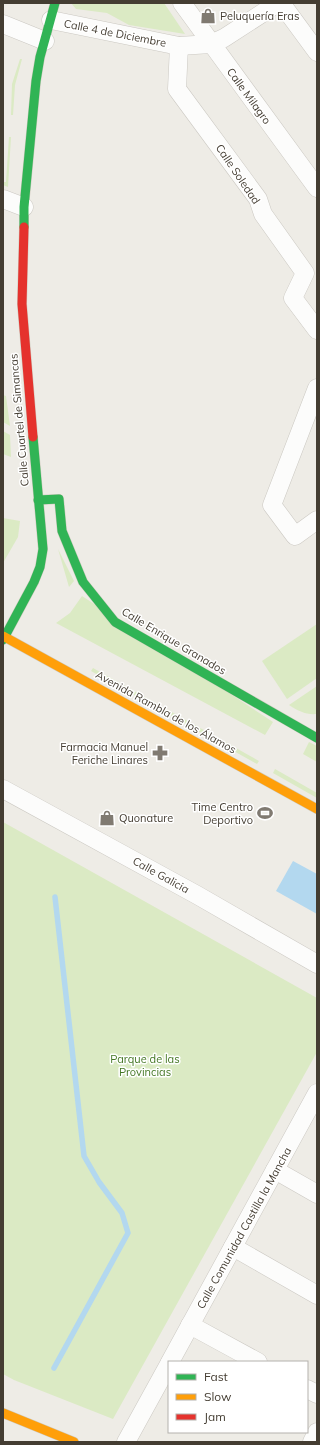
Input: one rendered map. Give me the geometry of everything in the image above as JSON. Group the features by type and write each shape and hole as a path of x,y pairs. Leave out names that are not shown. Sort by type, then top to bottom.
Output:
{"street":[{"path":"59,3 71,16 110,24 123,35"},
{"name":"Calle Milagro","path":"182,3 317,188"},
{"path":"212,44 279,3 317,52"},
{"name":"Calle 4 de Diciembre","path":"53,12 82,27 179,46 212,44"},
{"name":"Calle Cuartel de Simancas","path":"4,638 34,582 40,566 43,549 22,304 24,207 36,81 53,12"},
{"path":"3,24 44,44 60,33 82,27"},
{"name":"Calle Soledad","path":"179,46 177,89 258,200 263,214 305,273 293,298 317,330"},
{"path":"3,199 24,207"},
{"path":"317,388 272,505 295,536 317,520"},
{"name":"Calle Enrique Granados","path":"38,500 59,499 62,531 83,582 115,622 314,734"},
{"name":"Avenida Rambla de los Álamos","path":"4,638 317,809"},
{"name":"Calle Galicia","path":"3,789 197,895 317,964"},
{"name":"Calle Comunidad Castilla la Mancha","path":"171,1361 317,1093"},
{"path":"275,1170 317,1194"},
{"path":"233,1247 317,1295"},
{"path":"190,1325 256,1361"},
{"name":"Calle Comunidad Castilla la Mancha","path":"126,1442 168,1367"},
{"path":"308,1390 317,1394"},
{"path":"3,1413 74,1442"}],"green space":[{"path":"71,3 164,3 185,34 129,25 107,13 76,9"},
{"path":"20,59 22,59 15,85 13,115 11,115 12,84"},
{"path":"9,137 11,137 8,187 3,185 3,182 6,182"},
{"path":"3,395 6,396 10,426 3,422"},
{"path":"3,431 10,435 11,457 3,454"},
{"path":"3,518 20,521 18,537 3,563"},
{"path":"58,549 74,581 69,587"},
{"path":"82,596 273,722 265,735 56,623 70,613"},
{"path":"317,624 317,678 287,699 262,661"},
{"path":"93,668 259,761 257,764 91,671"},
{"path":"317,686 317,714 302,712 289,705"},
{"path":"309,742 317,746 317,762 303,754"},
{"path":"275,769 317,793 317,798 273,773"},
{"name":"Parque de las Provincias","path":"3,822 317,998 317,1052 113,1419 14,1380 3,1374"}],"water":[{"path":"293,861 317,874 317,914 276,891"}],"waterway":[{"path":"54,1368 128,1233 122,1213 99,1182 84,1156 55,897"}],"traffic: fast":[{"path":"24,227 24,207 36,81 40,57 55,3"},
{"path":"3,640 34,582 40,567 43,549 33,437"},
{"path":"38,500 59,499 62,531 83,582 115,622 317,738"}],"traffic: slow":[{"path":"3,636 317,809"},
{"path":"3,1413 74,1442"}],"traffic: jam":[{"path":"24,227 22,304 33,437"}],"place":[{"name":"Peluquería Eras","path":"208,16"},
{"name":"Farmacia Manuel Feriche Linares","path":"160,753"},
{"name":"Time Centro Deportivo","path":"265,813"},
{"name":"Quonature","path":"107,818"}]}
